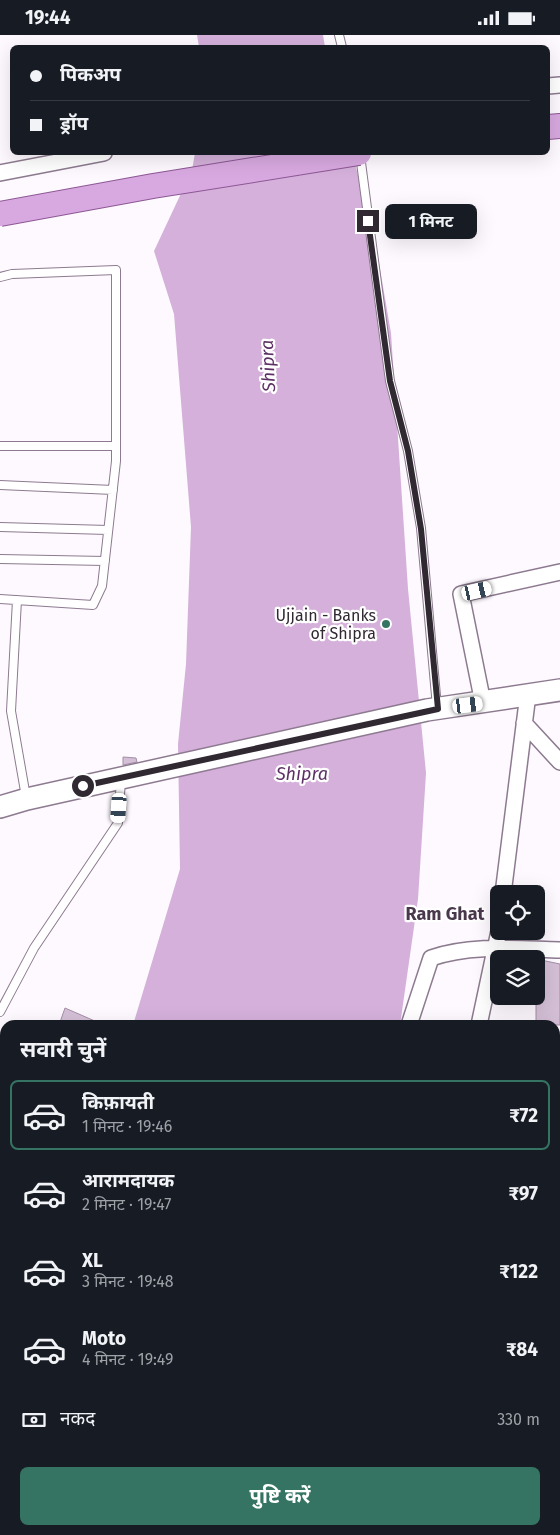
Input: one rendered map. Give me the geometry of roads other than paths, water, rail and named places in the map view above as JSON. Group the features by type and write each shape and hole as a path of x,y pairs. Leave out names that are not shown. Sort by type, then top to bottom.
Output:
{"main road":[{"path":"0,214 153,186 347,155"},
{"path":"0,807 27,799 432,710 560,690"}],"street":[{"path":"0,173 92,155"},
{"path":"483,703 461,594 560,572"},
{"path":"504,885 528,694"},
{"path":"524,723 560,762"},
{"path":"480,1020 498,940"},
{"path":"411,1020 431,958 442,954 497,949 560,951"}],"lane":[{"path":"359,155 390,381 408,451 421,529 432,710"},
{"path":"0,277 12,274 116,270 116,446 102,586 93,605 0,599"},
{"path":"0,446 116,446"},
{"path":"0,485 113,490"},
{"path":"0,527 108,530"},
{"path":"0,559 105,561"},
{"path":"17,600 10,711 27,799"},
{"path":"0,1012 34,948 118,823 131,777"}],"water":[{"path":"197,35 323,35 325,45 199,45"},
{"name":"Shipra","path":"195,155 353,155 374,234 391,333 408,589 426,773 418,899 401,1020 135,1020 180,869 178,744 186,664 191,527 174,314 154,251 192,170"}],"place":[{"name":"Ujjain - Banks of Shipra","path":"386,624"}],"district":[{"name":"Ram Ghat","path":"445,914"}]}
